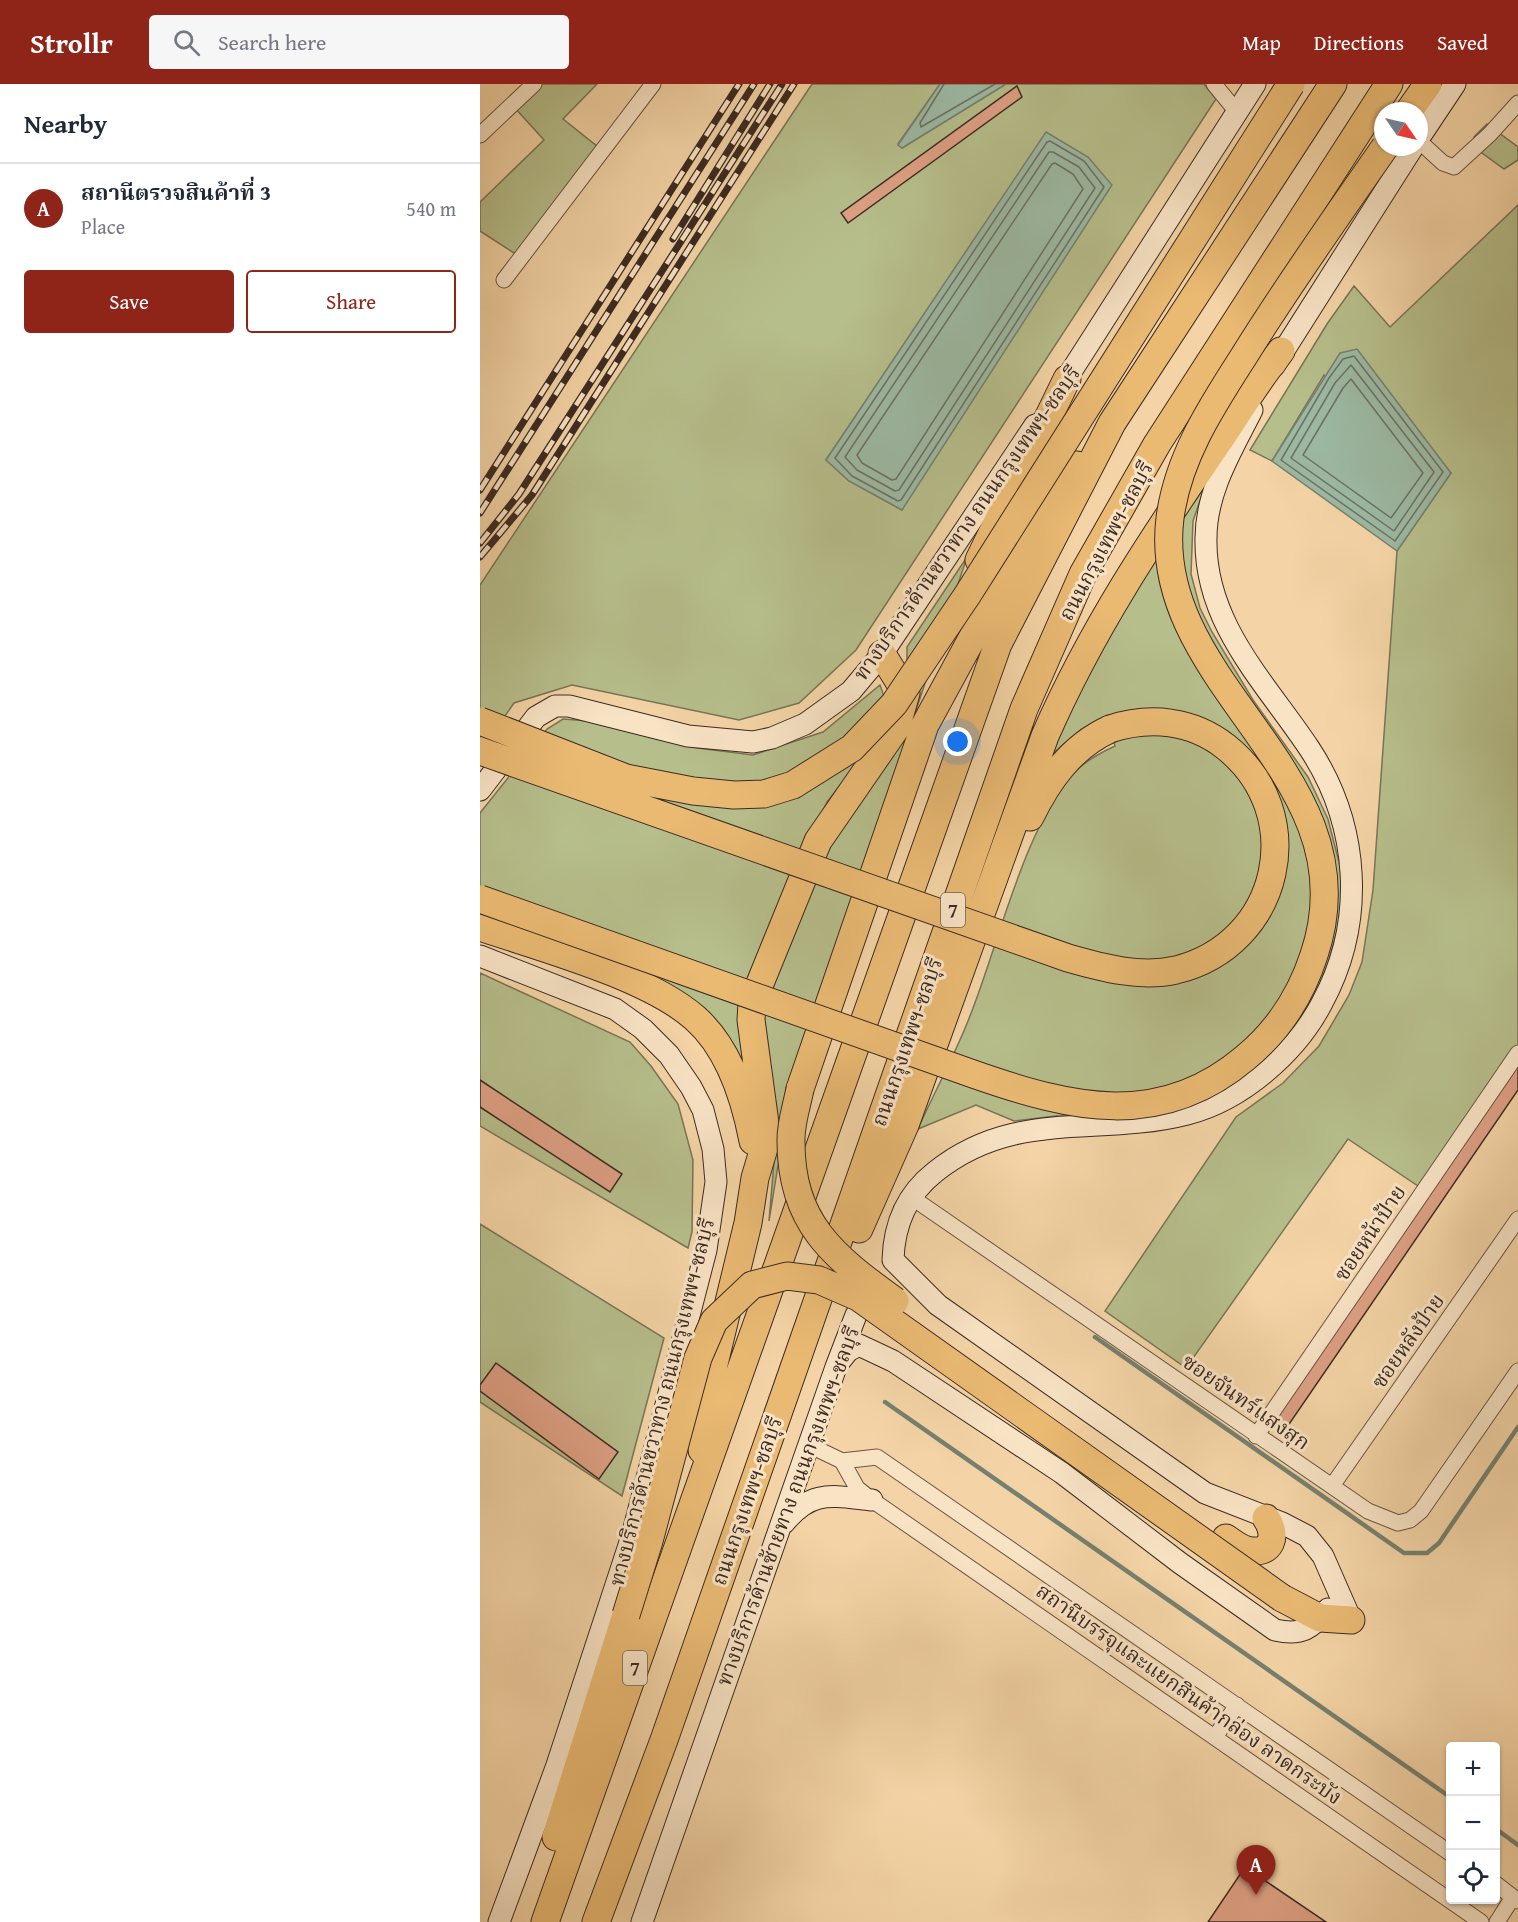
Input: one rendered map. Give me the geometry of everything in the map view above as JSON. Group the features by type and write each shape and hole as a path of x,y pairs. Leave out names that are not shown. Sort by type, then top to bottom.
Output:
{"highway":[{"path":"480,721 626,778 693,791 734,795 764,794 793,784 852,748 894,704 968,594 1291,84"},
{"name":"7","path":"545,1922 998,644 1112,423 1333,84"},
{"name":"ถนนกรุงเทพฯ-ชลบุรี","path":"596,1922 661,1747 1024,709 1083,574 1157,444 1389,84"},
{"path":"1415,102 1428,84"},
{"path":"480,899 976,1075 1051,1099 1088,1106 1110,1107 1161,1101 1196,1090 1239,1064 1260,1046 1278,1025 1311,964 1323,919 1322,872 1317,839 1293,783 1205,657 1185,618 1171,564 1170,516 1186,458 1200,426 1266,321 1379,156"},
{"path":"661,1747 758,1501 849,1251 918,1090 1045,736 1064,693 1123,585 1165,518 1281,351"},
{"path":"1067,380 962,599 936,662 925,725 800,1089 791,1137 794,1183 815,1233 852,1270 1226,1538 1244,1549 1262,1550 1274,1537 1274,1528 1266,1518"},
{"path":"925,725 1046,502 1112,423"},
{"path":"699,1490 707,1394 748,1222 755,1178 767,1138 751,1020 753,1002 818,841 896,728 906,693 882,654"},
{"path":"480,751 1068,958 1129,972 1152,973 1179,969 1208,958 1224,948 1254,917 1271,879 1276,855 1270,811 1260,783 1248,765 1218,740 1204,733 1176,724 1143,720 1110,729 1079,747 1041,795 1010,866 960,1007 935,1062 918,1090"},
{"path":"480,927 581,960 637,984 676,1005 696,1019 729,1065 747,1108 754,1147 755,1178"},
{"path":"533,1922 542,1879 649,1541 698,1358 714,1321 752,1285 787,1275 819,1280 858,1297 1282,1598 1320,1618 1351,1620"}],"main road":[{"name":"ทางบริการด้านขวาทาง ถนนกรุงเทพฯ-ชลบุรี","path":"480,790 536,717 555,706 568,706 688,736 753,742 786,733 822,714 851,692 882,654 1005,466 1067,380 1256,84"},
{"path":"1428,126 1455,84"},
{"path":"1351,1620 1323,1556 1307,1536 1205,1493 938,1305 914,1284 893,1260 893,1238 900,1217 911,1197 925,1180 964,1151 1005,1134 1035,1129 1158,1119 1210,1106 1253,1081 1292,1046 1317,1012 1333,981 1342,956 1352,905 1350,855 1340,809 1310,749 1245,659 1226,627 1215,600 1207,554 1208,514 1219,476 1281,351 1407,156"},
{"name":"ทางบริการด้านขวาทาง ถนนกรุงเทพฯ-ชลบุรี","path":"480,956 615,1009 644,1029 669,1055 691,1087 703,1110 715,1165 716,1182 706,1250 632,1536 556,1768 499,1922"},
{"name":"ทางบริการด้านซ้ายทาง ถนนกรุงเทพฯ-ชลบุรี","path":"642,1922 778,1530 811,1446 836,1367 856,1315 880,1284 890,1278 914,1284"},
{"path":"836,1367 851,1348 859,1345 872,1349 1062,1473 1180,1563 1275,1630 1292,1633 1311,1627 1329,1608 1338,1589"},
{"path":"778,1530 795,1510 820,1496 872,1500"}],"street":[{"path":"480,135 534,84"},
{"path":"504,280 653,84"},
{"path":"1214,84 1237,112"},
{"path":"1428,149 1443,163 1454,167 1518,103"},
{"name":"ซอยหน้าป้าย","path":"1256,1436 1518,1053"},
{"name":"ซอยจันทร์แสงสุก","path":"911,1197 1256,1436 1368,1511 1390,1521 1398,1523 1410,1520 1428,1502 1518,1371"},
{"name":"ซอยหลังป้าย","path":"1332,1486 1518,1219"},
{"path":"811,1446 842,1461"},
{"name":"สถานีบรรจุและแยกสินค้ากล่อง ลาดกระบัง","path":"1446,1850 877,1457 842,1461 857,1488 872,1500 1480,1922"},
{"path":"1215,1737 1237,1705"},
{"path":"1497,1922 1515,1899 1500,1887"}],"green space":[{"path":"540,84 597,84 563,119 598,147 517,255 480,231 480,202 544,140 515,108"},
{"path":"812,84 940,84 898,144 902,148 1006,84 1204,84 1216,99 856,650 799,703 739,720 572,685 514,703 480,752 480,585","holes":["1047,132 902,510 849,481 826,460"]},
{"path":"1487,124 1518,147 1518,160 1504,169 1482,153 1474,137"},
{"path":"1518,205 1518,1045 1421,1188 1348,1139 1186,1368 1105,1311 1236,1117 1283,1083 1319,1046 1349,995 1362,962 1373,890 1397,551 1451,473 1324,375 1272,461 1250,450 1327,324 1354,286 1390,327"},
{"path":"1211,469 1193,521 1191,574 1200,608 1253,700 1308,777 1328,819 1340,866 1342,891 1338,928 1318,989 1292,1030 1272,1053 1242,1079 1095,1117 1056,1116 1014,1121 976,1105 918,1129 967,1024 1016,883 1043,819 1059,792 1077,770 1090,759 1115,746 1106,718 1082,729 1045,760 1090,662"},
{"path":"967,557 849,912 780,1153 769,1221 775,1150 764,1040 764,1016 778,963 826,844 907,722 907,647"},
{"path":"880,685 885,699 881,733 827,802 787,890 748,1070 714,1023 675,988 639,968 480,916 480,813 547,729 563,719 601,722 697,748 753,755 823,732"},
{"path":"480,973 630,1042 651,1066 678,1104 693,1160 692,1232 688,1248 480,1126"},
{"path":"480,1224 664,1338 622,1496 480,1402"}],"water":[{"path":"940,84 1006,84 902,148 898,145"},
{"path":"1046,132 1088,157 1112,185 902,510 849,481 826,460"},
{"path":"1357,349 1451,473 1397,551 1272,461 1340,353"}],"building":[{"path":"1017,86 1022,97 848,223 841,213"},
{"path":"1518,1066 1518,1090 1283,1433 1272,1425"},
{"path":"480,1080 622,1174 610,1192 480,1107"},
{"path":"496,1363 618,1452 599,1479 480,1391 480,1385"},
{"path":"1245,1867 1326,1922 1208,1922"}],"waterway":[{"path":"1095,1337 1404,1553 1427,1553 1439,1543 1518,1427"},
{"path":"885,1402 1449,1796"},
{"path":"1500,1832 1518,1845"}],"railway":[{"path":"480,490 739,84"},
{"path":"480,513 754,84"},
{"path":"673,239 770,84"},
{"path":"480,543 519,494 782,84"},
{"path":"480,557 532,495 794,84"}],"place":[{"name":"สถานีตรวจสินค้าที่ 3","path":"1256,1895"}]}
